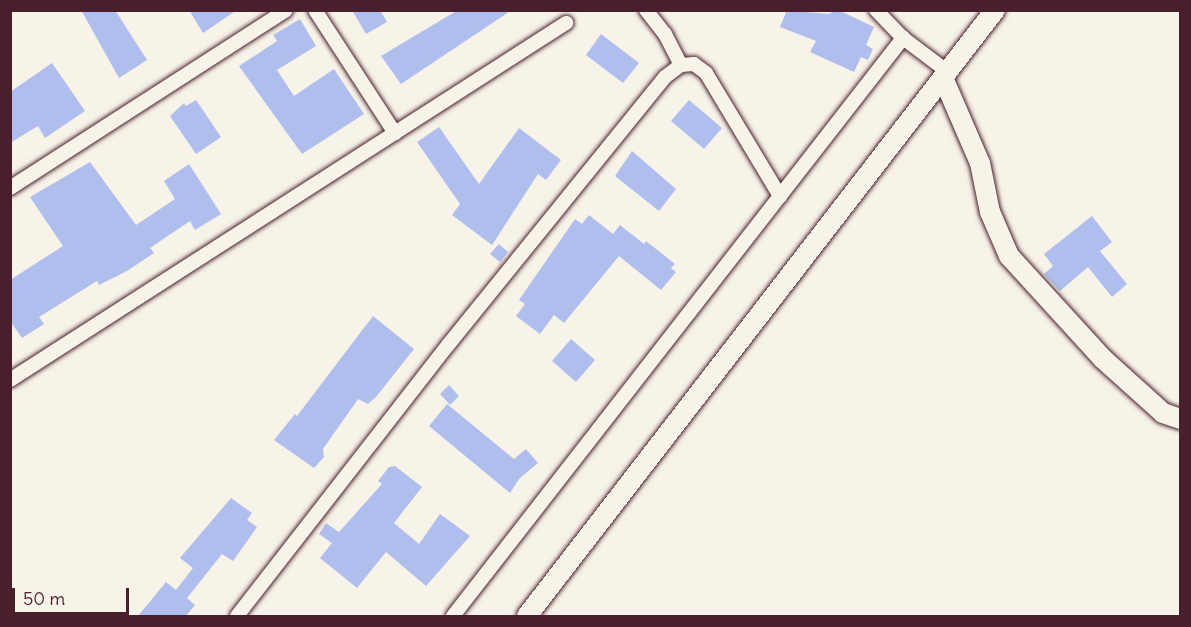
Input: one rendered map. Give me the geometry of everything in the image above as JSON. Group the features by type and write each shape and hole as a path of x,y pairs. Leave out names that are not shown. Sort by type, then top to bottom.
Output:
{"street":[{"path":"10,188 286,10"},
{"path":"315,10 395,133"},
{"path":"646,10 665,34 681,65"},
{"path":"876,10 903,38 946,76 980,163 990,212 1009,256 1102,358 1163,413 1180,419"},
{"path":"527,616 743,333 946,76 995,10"},
{"path":"10,380 566,23"},
{"path":"453,616 903,38"},
{"path":"237,616 602,152 665,77 681,65 694,64 706,73 780,196"}],"building":[{"path":"81,10 115,10 147,60 119,78"},
{"path":"189,10 237,10 203,33"},
{"path":"352,10 380,10 387,22 366,34"},
{"path":"458,10 512,10 401,84 381,56"},
{"path":"787,10 828,14 838,10 874,27 866,45 873,49 868,60 861,57 854,72 810,52 816,41 780,27"},
{"path":"300,19 316,46 277,70 294,96 334,69 364,114 302,154 239,66 277,41 273,35"},
{"path":"601,34 639,63 623,83 586,55"},
{"path":"52,63 85,111 45,138 38,126 10,143 10,92"},
{"path":"196,100 221,137 196,154 170,116 184,103 186,106"},
{"path":"689,100 722,128 704,149 671,121"},
{"path":"439,127 479,184 519,128 561,160 546,180 538,174 492,245 452,215 460,204 417,142"},
{"path":"632,151 676,189 659,211 615,176"},
{"path":"90,162 136,225 175,199 164,181 189,164 221,214 195,230 190,221 150,248 154,253 127,271 99,285 97,281 39,317 44,324 22,338 10,321 10,280 63,246 30,197"},
{"path":"589,215 613,234 620,225 644,244 646,241 675,264 671,268 676,272 661,290 619,256 564,323 554,315 540,334 516,316 525,304 519,300 575,219 582,224"},
{"path":"1092,216 1112,242 1100,251 1127,284 1112,297 1088,267 1060,291 1044,274 1053,266 1044,254"},
{"path":"499,244 508,252 500,262 490,254"},
{"path":"373,316 414,349 376,397 368,404 358,399 323,449 324,457 314,468 274,440 295,414 297,416"},
{"path":"571,339 595,360 576,382 552,361"},
{"path":"449,385 459,396 450,405 440,394"},
{"path":"447,404 514,459 526,449 538,463 519,479 510,493 429,426"},
{"path":"395,466 422,487 394,523 419,544 440,514 470,536 426,586 386,552 357,588 320,558 332,543 319,534 326,523 339,532 382,484 378,481 389,467"},
{"path":"231,498 252,513 247,520 257,527 233,561 222,554 187,598 195,605 186,616 138,616 166,582 176,590 193,568 180,558"}]}
